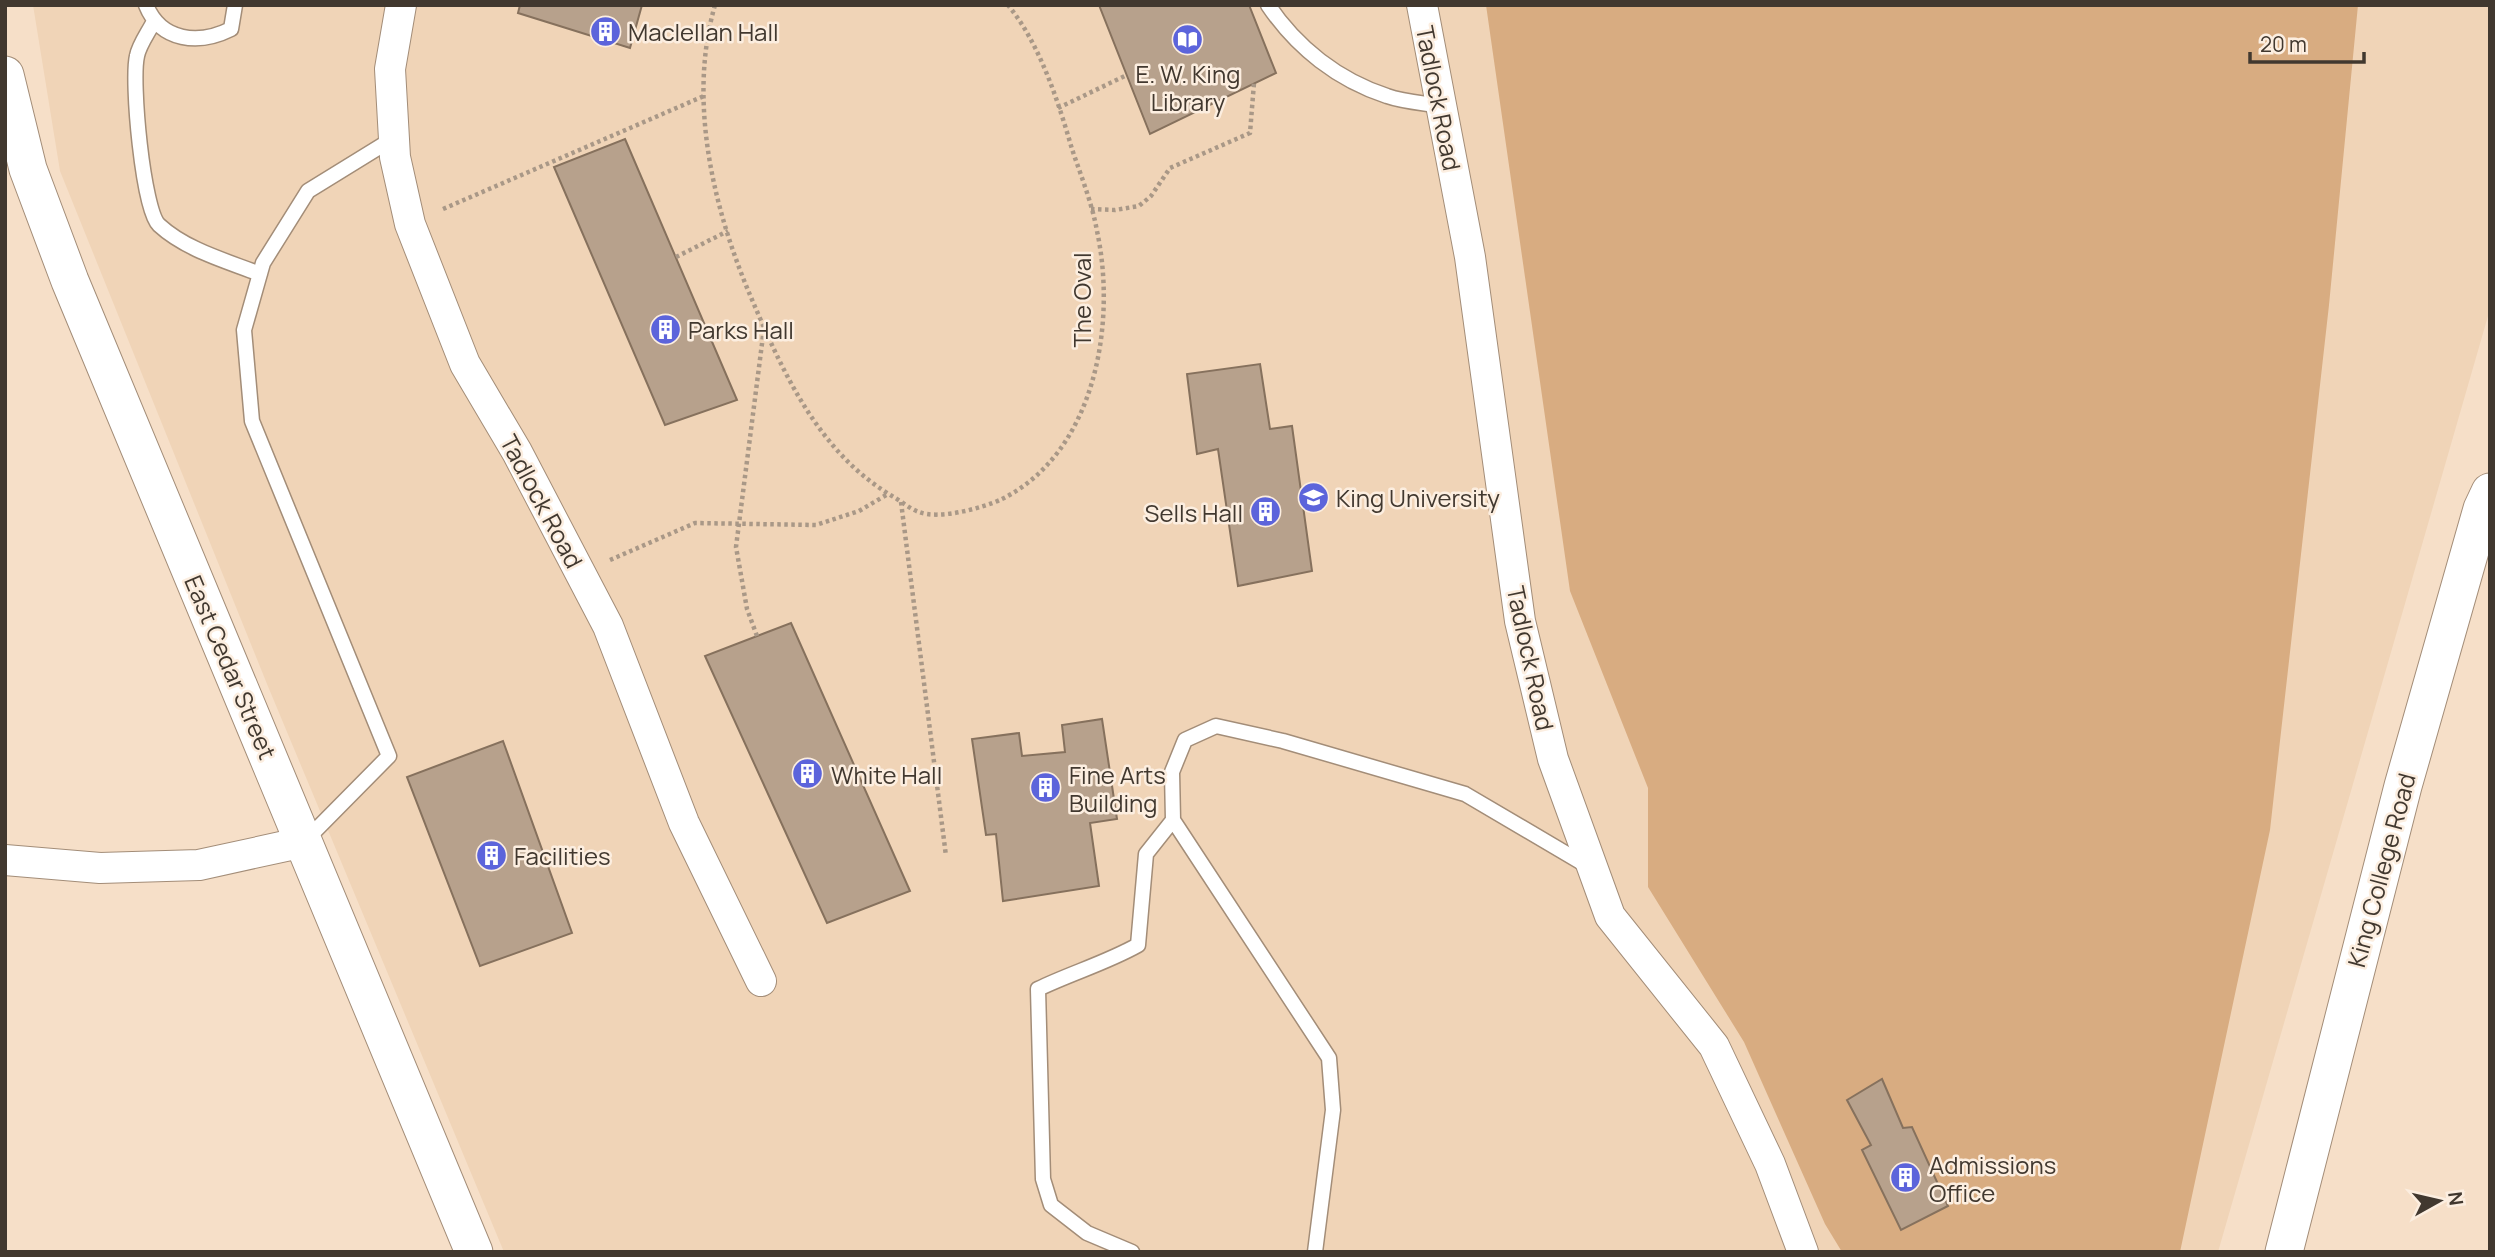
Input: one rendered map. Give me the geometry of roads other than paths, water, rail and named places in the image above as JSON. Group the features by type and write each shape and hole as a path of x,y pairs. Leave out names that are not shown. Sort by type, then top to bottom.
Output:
{"street":[{"name":"Tadlock Road","path":"401,5 390,69 395,157 410,224 465,364 517,452 608,626 684,822 761,981"},
{"name":"Tadlock Road","path":"1422,5 1470,257 1520,621 1553,759 1610,916 1714,1046 1770,1164 1803,1252"},
{"name":"East Cedar Street","path":"5,75 27,169 70,281 474,1252"},
{"name":"King College Road","path":"2284,1252 2403,786 2482,509 2490,492"},
{"path":"5,860 100,868 200,865 304,842"}],"lane":[{"path":"146,5 153,23 179,37 212,38 231,29 235,5"},
{"path":"1268,5 1299,46 1337,72 1387,96 1441,106"},
{"path":"153,23 137,55 135,84 146,191 156,223 183,243 260,274"},
{"path":"304,842 388,756 252,421 244,330 263,263 308,191 394,138"},
{"path":"1315,1252 1333,1110 1329,1058 1172,820 1171,772 1185,740 1216,726 1283,741 1465,794 1593,869"},
{"path":"1132,1252 1087,1233 1051,1205 1044,1179 1038,989 1071,973 1114,959 1138,945 1146,855 1172,820"}],"place":[{"name":"Maclellan Hall","path":"605,31"},
{"name":"E. W. King Library","path":"1188,39"},
{"name":"Parks Hall","path":"665,329"},
{"name":"King University","path":"1313,497"},
{"name":"Sells Hall","path":"1266,512"},
{"name":"White Hall","path":"808,774"},
{"name":"Fine Arts Building","path":"1046,788"},
{"name":"Facilities","path":"491,855"},
{"name":"Admissions Office","path":"1906,1178"}]}
